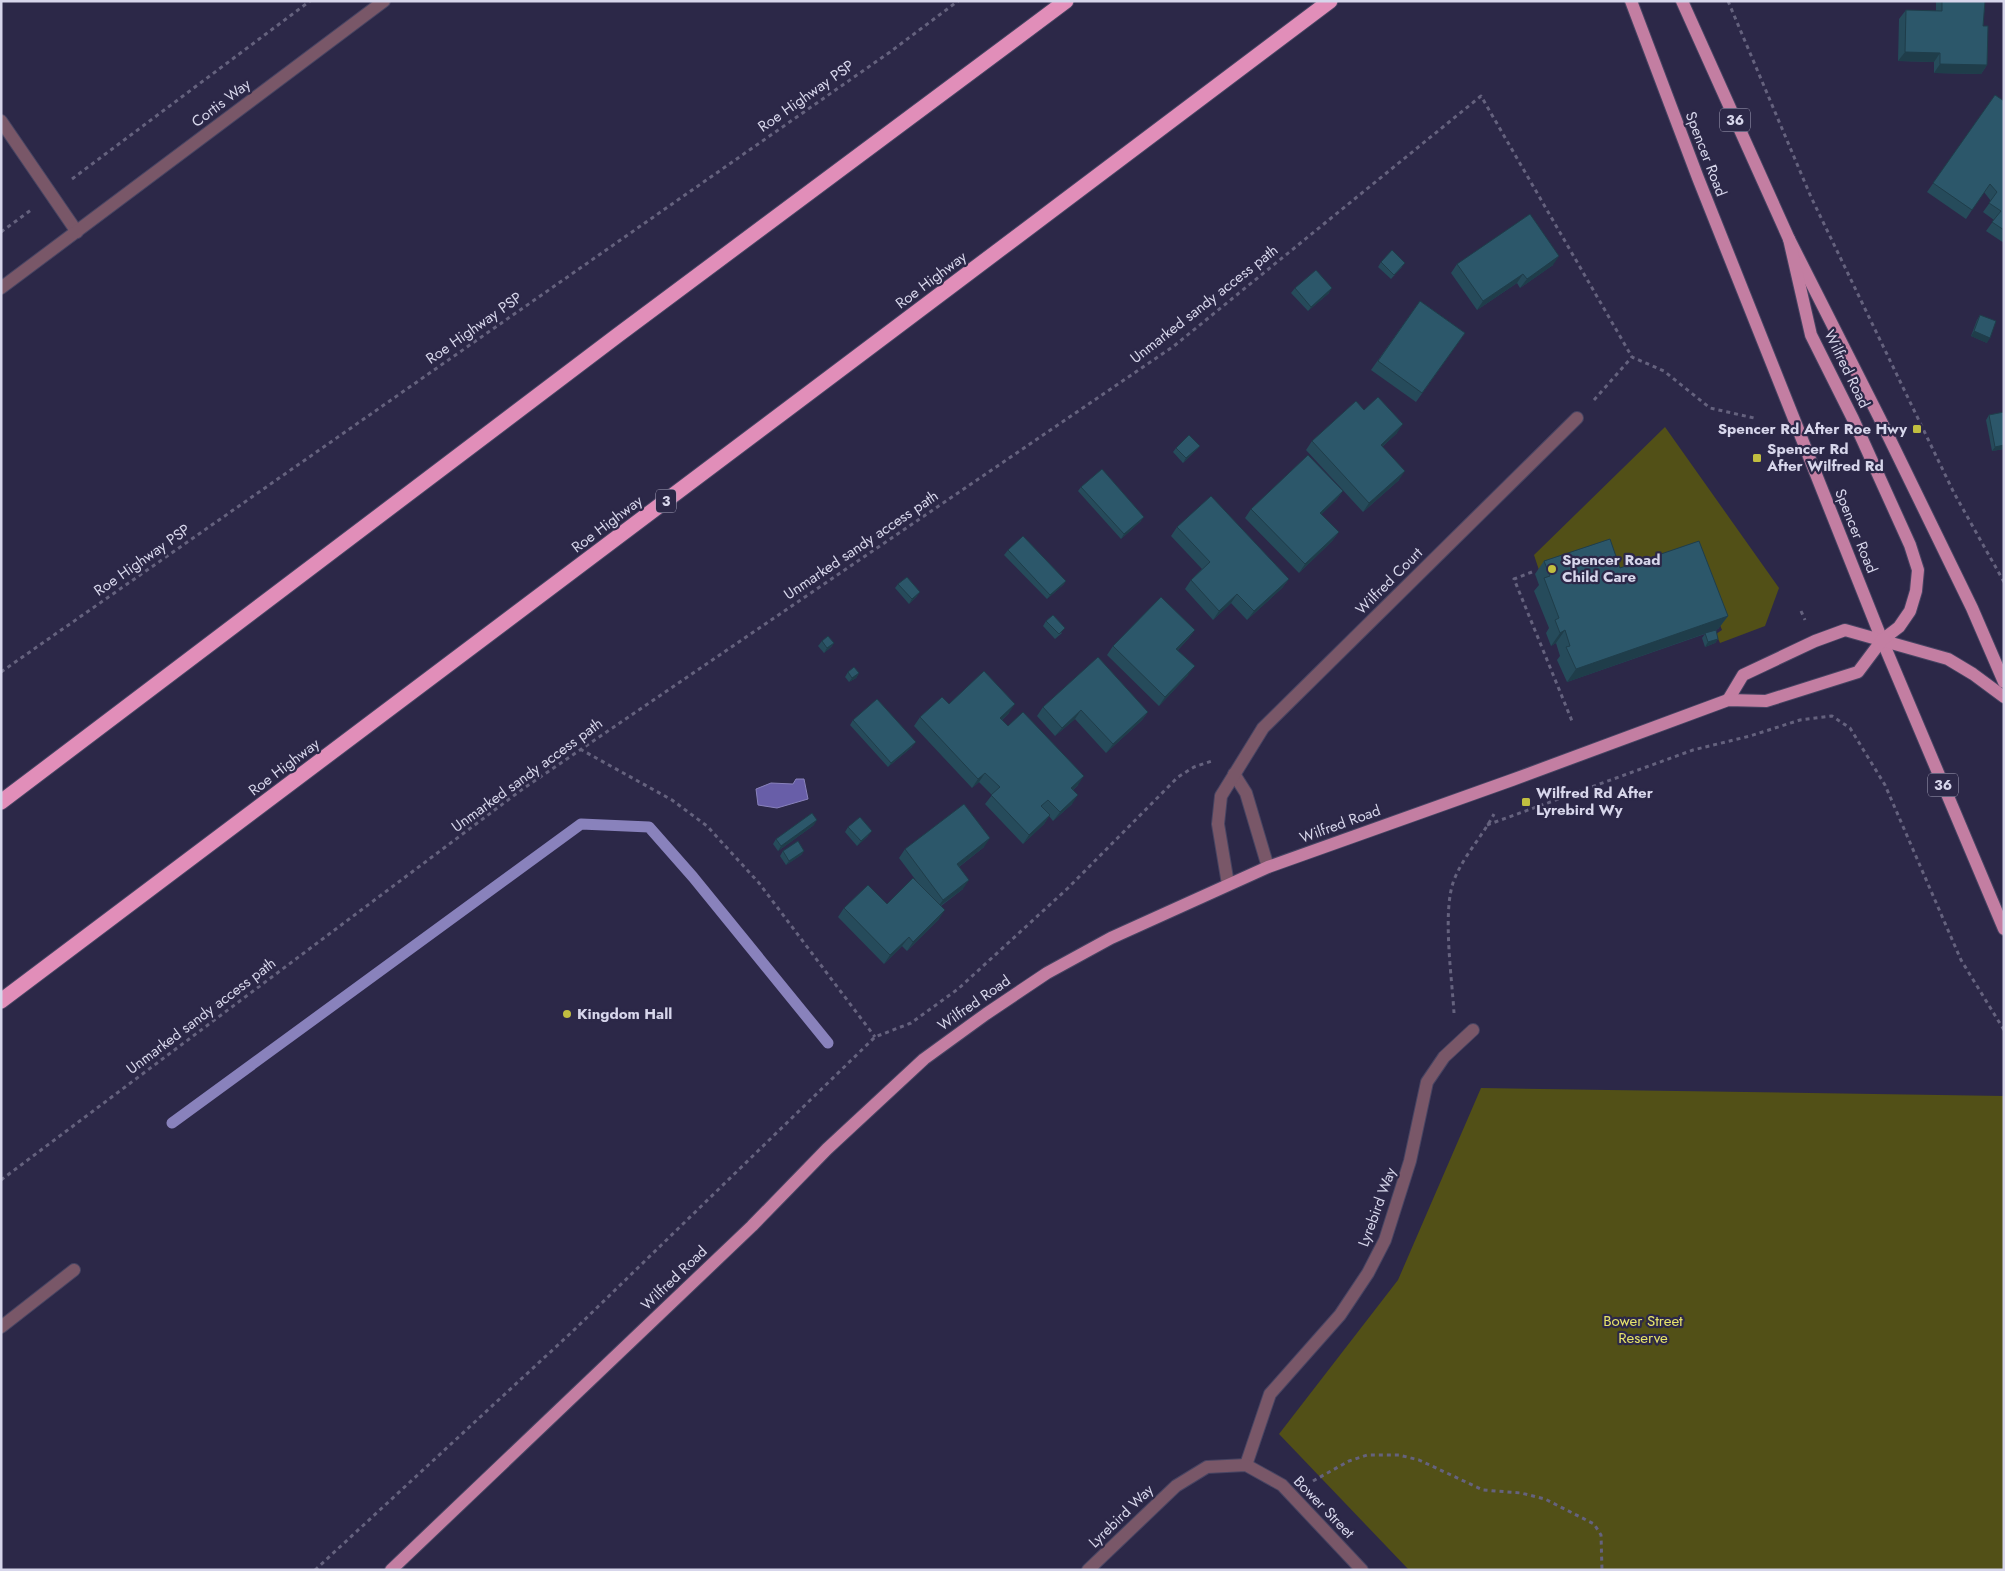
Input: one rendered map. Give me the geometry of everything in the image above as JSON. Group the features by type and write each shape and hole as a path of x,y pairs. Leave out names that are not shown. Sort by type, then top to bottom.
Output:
{"highway":[{"path":"1,802 610,341 1066,1"},
{"name":"Roe Highway","path":"1,1001 1330,1"}],"main road":[{"name":"Spencer Road","path":"1631,1 1698,178 1882,640 2004,929"},
{"name":"36","path":"1682,1 1789,239 1972,608 2004,682"},
{"name":"Wilfred Road","path":"391,1570 752,1226 827,1149 924,1059 1047,973 1111,938 1268,867 1728,700 1766,701 1858,672 1882,640 1899,627 1910,611 1916,591 1918,570 1910,545 1853,419 1811,335 1789,239"},
{"path":"1728,700 1743,675 1815,641 1845,630 1948,659 1973,674 2004,697"}],"street":[{"name":"Cortis Way","path":"1,288 384,1"},
{"path":"1,121 77,232"},
{"name":"Wilfred Court","path":"1228,884 1218,824 1221,796 1263,728 1578,418"},
{"path":"1234,774 1246,793 1268,867"},
{"name":"Lyrebird Way","path":"1088,1570 1176,1486 1207,1467 1246,1465 1270,1394 1340,1315 1377,1256 1385,1240 1410,1161 1427,1082 1444,1057 1469,1032"},
{"path":"1,1327 74,1270"},
{"name":"Bower Street","path":"1246,1465 1282,1485 1362,1570"}],"path":[{"path":"1,232 310,1"},
{"name":"Roe Highway PSP","path":"1,672 890,52 958,1"},
{"path":"1728,1 1811,197 1954,493 2004,582"},
{"name":"Unmarked sandy access path","path":"1,1180 524,788 1174,346 1481,96 1632,357"},
{"path":"1578,418 1632,357 1664,371 1710,408 1754,418"},
{"path":"1532,572 1514,579 1572,721"},
{"path":"1488,826 1693,750 1750,736 1800,720 1832,716 1850,728 1885,784 1961,960 2004,1030"},
{"path":"580,749 672,800 707,826 759,883 875,1037"},
{"path":"315,1570 573,1332 875,1037 912,1023 958,989 1068,888 1178,777 1194,767 1212,761"},
{"path":"1469,1032 1454,1021 1448,912 1454,881 1469,850 1488,826 1512,780"},
{"path":"1313,1482 1348,1461 1367,1456 1399,1455 1419,1460 1483,1490 1521,1494 1545,1499 1594,1524 1601,1535 1602,1570"}],"green space":[{"path":"1665,427 1779,588 1765,626 1720,643 1716,634 1722,630 1691,551 1613,577 1539,570 1534,555"},
{"name":"Bower Street Reserve","path":"1481,1088 2004,1096 2004,1570 1409,1570 1279,1434 1398,1280"}],"shaded area":[{"path":"796,779 804,779 808,799 777,808 758,805 756,789 771,783 793,784"}],"building":[{"path":"1942,1 1985,1 1983,26 1988,26 1987,65 1940,64 1940,53 1905,52 1906,10 1942,11"},
{"path":"1995,95 2004,101 2004,230 1992,222 2001,211 1989,203 1997,192 1990,184 1972,210 1933,183"},
{"path":"1530,214 1559,256 1527,279 1523,274 1483,301 1457,264"},
{"path":"1392,250 1405,263 1394,275 1381,262"},
{"path":"1316,270 1332,288 1311,307 1295,288"},
{"path":"1420,301 1465,333 1422,393 1378,361"},
{"path":"1980,315 1996,321 1990,338 1974,331"},
{"path":"1378,397 1403,424 1381,445 1405,471 1369,503 1312,441 1356,401 1364,410"},
{"path":"2004,412 2004,445 1995,447 1989,415"},
{"path":"1189,435 1200,446 1186,458 1176,448"},
{"path":"1308,455 1343,491 1320,513 1339,532 1305,564 1251,509"},
{"path":"1102,469 1144,517 1124,534 1081,487"},
{"path":"1211,496 1289,579 1254,611 1237,594 1219,611 1191,580 1210,562 1177,527"},
{"path":"1023,536 1066,581 1050,595 1008,550"},
{"path":"1610,539 1620,568 1699,541 1728,616 1576,669 1566,647 1570,646 1565,630 1560,633 1555,620 1559,618 1544,578 1550,576 1544,561"},
{"path":"907,577 920,592 912,599 898,584"},
{"path":"1161,597 1195,630 1176,649 1195,666 1165,697 1113,646"},
{"path":"1053,615 1065,628 1059,634 1046,621"},
{"path":"1716,630 1718,639 1708,642 1705,633"},
{"path":"828,636 834,643 827,648 822,641"},
{"path":"1098,657 1148,712 1113,744 1081,710 1062,728 1043,707"},
{"path":"854,667 859,673 852,678 848,672"},
{"path":"984,671 1015,704 1000,718 1008,726 1023,712 1084,776 1071,788 1078,795 1060,812 1048,800 1041,806 1050,815 1029,835 991,795 1000,787 985,773 978,779 920,717 942,697 949,704"},
{"path":"877,699 916,742 891,763 853,720"},
{"path":"964,804 990,838 957,864 969,880 943,900 905,849"},
{"path":"812,813 817,820 781,846 776,839"},
{"path":"860,817 872,831 861,841 848,827"},
{"path":"798,841 804,851 789,861 783,851"},
{"path":"913,878 945,910 913,942 909,937 890,955 844,908 868,885 887,904"}],"waterway":[{"path":"172,1123 581,824 649,827 693,877 828,1043"}],"place":[{"name":"Spencer Rd After Roe Hwy","path":"1917,429"},
{"name":"Spencer Rd After Wilfred Rd","path":"1757,458"},
{"name":"Spencer Road Child Care","path":"1552,569"},
{"name":"Wilfred Rd After Lyrebird Wy","path":"1526,802"},
{"name":"Kingdom Hall","path":"567,1014"}]}
